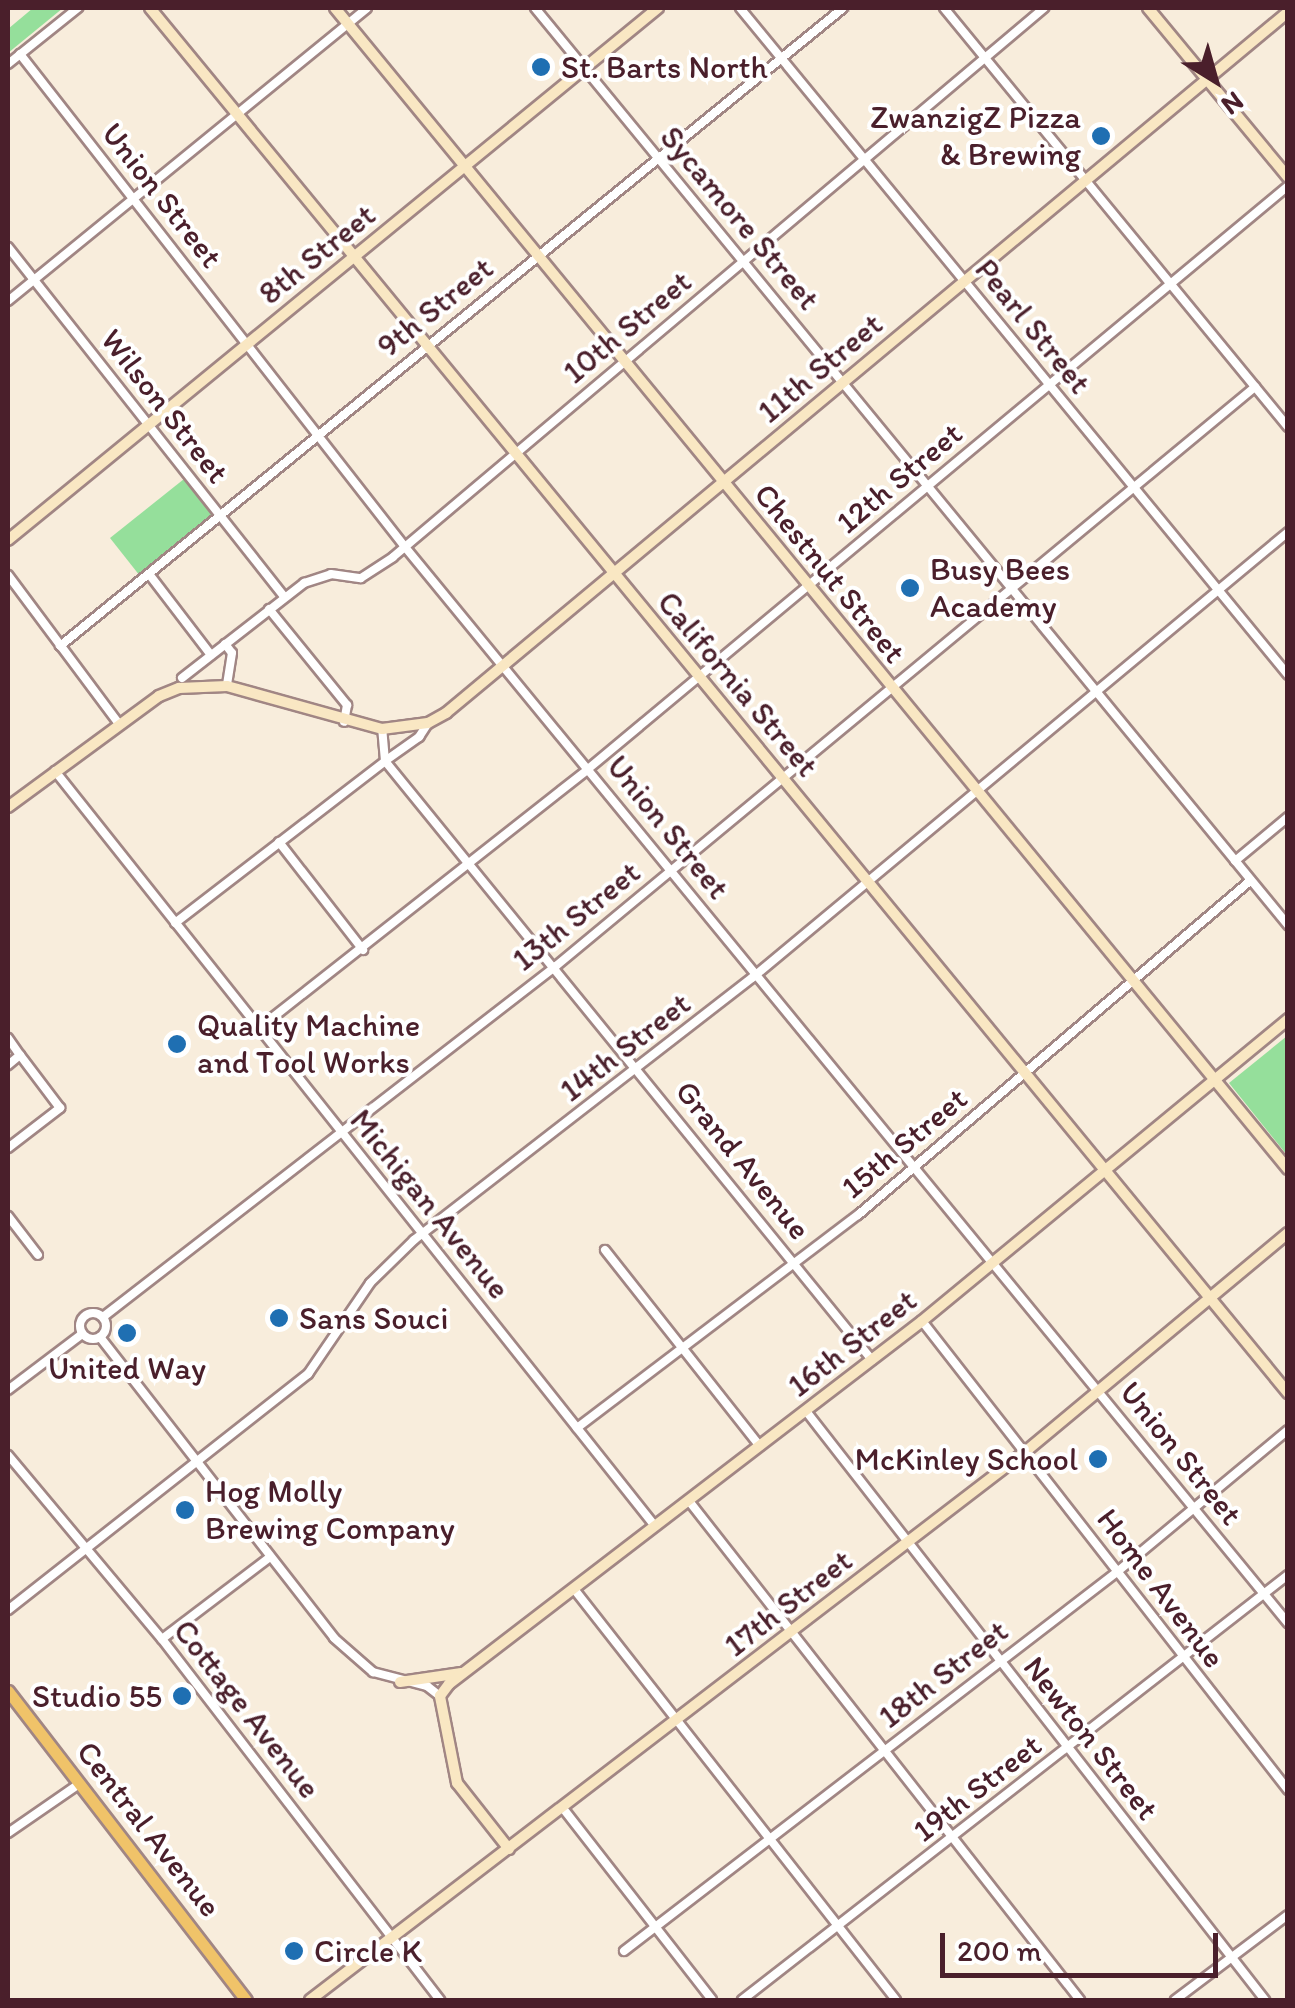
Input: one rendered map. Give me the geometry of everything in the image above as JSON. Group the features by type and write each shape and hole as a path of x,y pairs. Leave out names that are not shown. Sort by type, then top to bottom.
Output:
{"main road":[{"name":"Central Avenue","path":"8,1691 246,2000"}],"street":[{"path":"8,64 78,8"},
{"name":"California Street","path":"150,8 1288,1393"},
{"name":"Chestnut Street","path":"335,8 1288,1169"},
{"path":"8,300 367,8"},
{"name":"Sycamore Street","path":"535,8 1288,925"},
{"name":"8th Street","path":"8,540 658,8"},
{"name":"Pearl Street","path":"740,8 1288,675"},
{"name":"9th Street","path":"60,646 843,8"},
{"path":"944,8 1288,427"},
{"name":"10th Street","path":"12,804 181,683 284,597 322,575 369,575 1044,8"},
{"path":"1148,8 1288,176"},
{"name":"11th Street","path":"175,923 385,760 419,738 428,723 503,665 1288,12"},
{"name":"Union Street","path":"20,54 405,547 1288,1623"},
{"name":"12th Street","path":"258,1029 588,769 1288,186"},
{"name":"Wilson Street","path":"8,246 284,597"},
{"name":"13th Street","path":"82,1334 84,1316 102,1317 556,966 1255,386"},
{"name":"14th Street","path":"8,1610 308,1374 370,1283 422,1235 757,974 1288,532"},
{"path":"149,574 212,655"},
{"path":"8,575 119,724"},
{"path":"269,608 347,706 344,722"},
{"path":"225,644 232,653 227,686"},
{"path":"181,683 227,686 344,722 382,729 428,723"},
{"path":"382,729 385,760"},
{"name":"Grand Avenue","path":"385,760 473,862 872,1360"},
{"name":"Michigan Avenue","path":"55,771 655,1526"},
{"path":"8,790 12,804"},
{"path":"1235,861 1288,817"},
{"path":"280,842 363,950"},
{"name":"15th Street","path":"577,1428 915,1168 1251,880"},
{"name":"16th Street","path":"440,1696 466,1671 922,1321 1288,1019"},
{"path":"8,1038 60,1108 8,1148"},
{"path":"8,1065 20,1055"},
{"path":"8,1218 38,1255"},
{"name":"17th Street","path":"310,2000 1025,1452 1288,1234"},
{"path":"605,1250 760,1446"},
{"path":"102,1317 100,1337 270,1557 353,1657 400,1682 427,1686 440,1696 457,1783 508,1849"},
{"name":"Home Avenue","path":"922,1321 1288,1790"},
{"path":"8,1390 82,1334 100,1337"},
{"name":"Newton Street","path":"806,1411 1265,2000"},
{"name":"18th Street","path":"624,1951 1117,1572 1288,1430"},
{"name":"Cottage Avenue","path":"8,1455 83,1552 162,1639 440,2000"},
{"path":"689,1500 1080,2000"},
{"path":"162,1639 270,1557"},
{"name":"19th Street","path":"742,2000 1184,1660 1288,1575"},
{"path":"574,1589 896,2000"},
{"path":"400,1682 466,1671"},
{"path":"8,1833 79,1784"},
{"path":"562,1808 712,2000"},
{"path":"1175,2000 1288,1915"}],"green space":[{"path":"33,8 63,8 8,53 8,29"},
{"path":"184,479 214,516 140,576 110,538"},
{"path":"1287,1036 1287,1155 1229,1083"}],"place":[{"name":"St. Barts North","path":"541,67"},
{"name":"ZwanzigZ Pizza & Brewing","path":"1101,136"},
{"name":"Busy Bees Academy","path":"910,588"},
{"name":"Quality Machine and Tool Works","path":"177,1044"},
{"name":"Sans Souci","path":"279,1318"},
{"name":"United Way","path":"127,1333"},
{"name":"McKinley School","path":"1098,1459"},
{"name":"Hog Molly Brewing Company","path":"185,1510"},
{"name":"Studio 55","path":"182,1696"},
{"name":"Circle K","path":"294,1951"}]}
